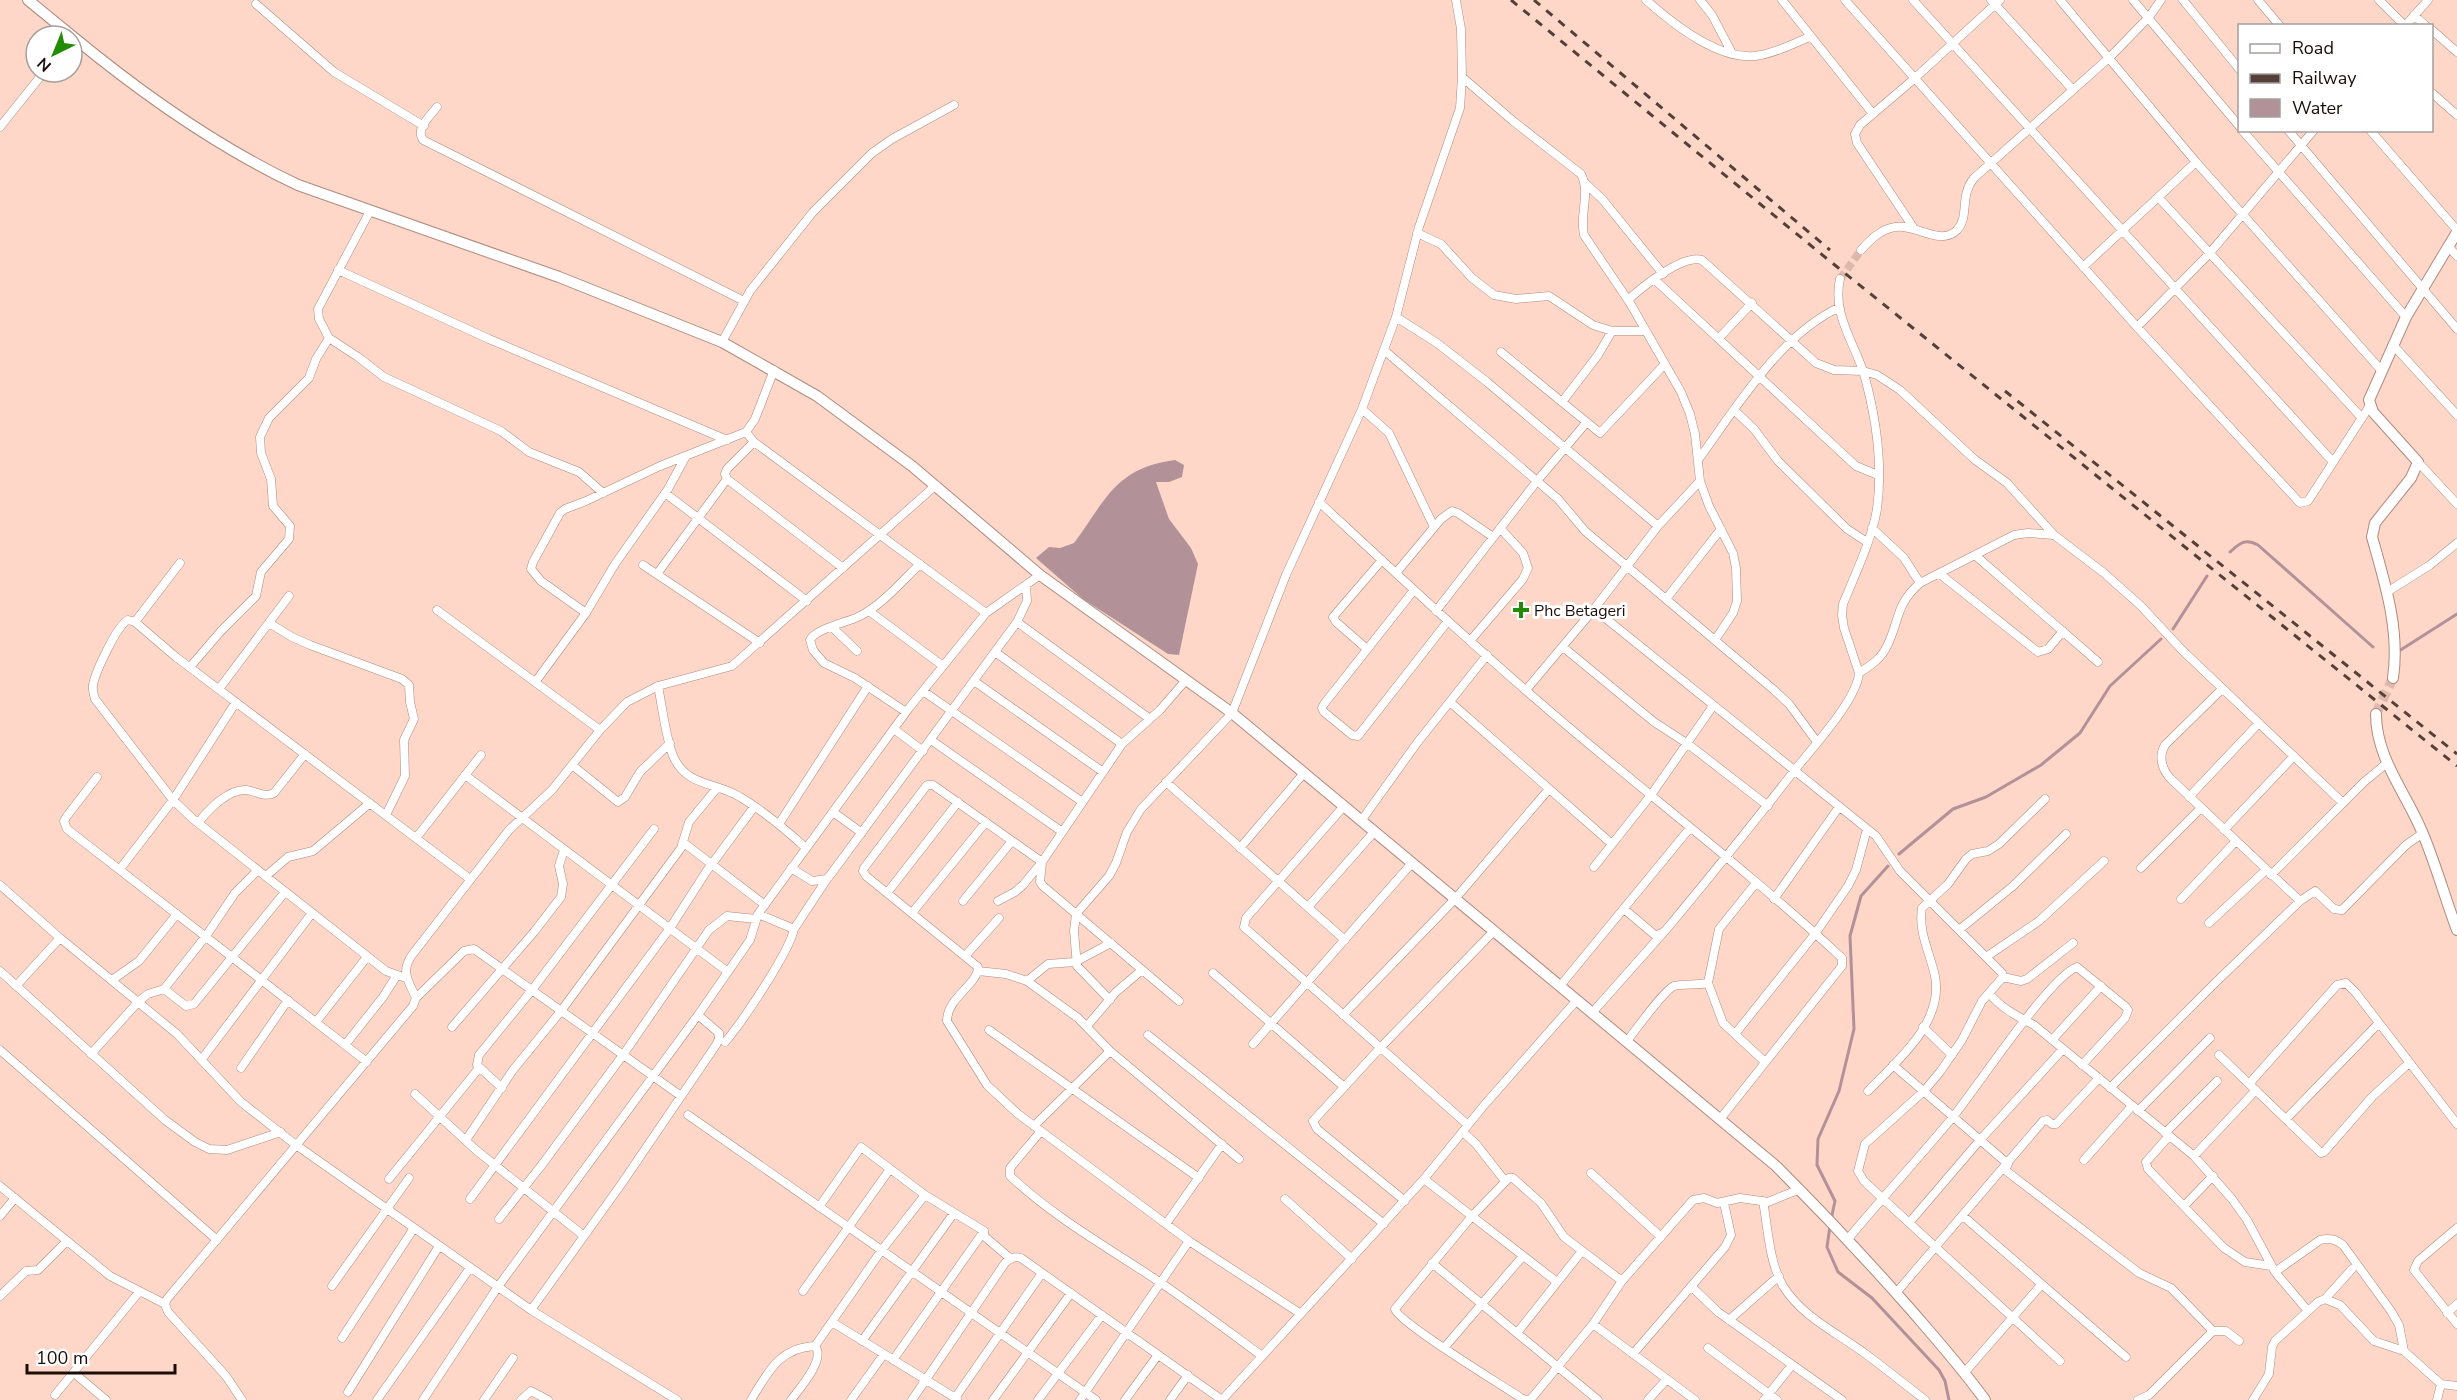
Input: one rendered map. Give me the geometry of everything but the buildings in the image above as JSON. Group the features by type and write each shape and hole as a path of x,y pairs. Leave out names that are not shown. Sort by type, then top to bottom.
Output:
{"street":[{"path":"28,0 57,24"},
{"path":"1110,999 1082,973 1076,962 1074,931 1076,914 1108,876 1133,822 1166,782 1232,712 1266,622 1362,409 1385,351 1418,233 1460,108 1461,29 1456,0"},
{"path":"1646,0 1677,28 1699,40 1744,57 1761,55 1810,37"},
{"path":"1700,0 1712,15 1732,53"},
{"path":"1782,0 1873,114"},
{"path":"1845,0 2137,327 2300,503 2308,501 2369,407 2369,400 2381,369 2406,317 2457,231 2372,132"},
{"path":"1913,0 2333,462"},
{"path":"2060,0 2196,162 2381,369"},
{"path":"2133,0 2238,125"},
{"path":"1861,250 1883,231 1896,226 1913,227 1939,237 1948,236 1956,231 1962,223 1965,191 1969,185 2110,57 2161,0"},
{"path":"2183,0 2238,68"},
{"path":"2258,0 2278,24"},
{"path":"2379,0 2403,24"},
{"path":"2407,24 2428,0"},
{"path":"1913,227 1857,143 1855,135 1860,125 1953,44 1996,2 2073,90"},
{"path":"256,4 334,72 424,126"},
{"path":"2414,15 2424,24"},
{"path":"2433,31 2457,52"},
{"path":"84,46 120,75 244,158 298,185 559,277 722,342 817,396 936,485 1040,575 1232,712 1560,987 1721,1118 1776,1166 1839,1229 1965,1372 1984,1400"},
{"path":"1462,77 1513,121 1581,174 1585,183 1603,200 1663,274"},
{"path":"0,127 34,84"},
{"path":"2433,94 2457,116"},
{"path":"722,342 744,301 813,212 872,153 910,128 954,105"},
{"path":"437,106 420,136 428,143 744,301"},
{"path":"2243,132 2277,173 2406,317"},
{"path":"2290,132 2457,329"},
{"path":"2137,327 2209,254 2312,132"},
{"path":"2083,267 2196,162"},
{"path":"1585,183 1581,224 1584,235 1628,300 1682,392 1690,414 1700,481 1733,553 1737,601 1733,613 1715,640"},
{"path":"2158,197 2362,418"},
{"path":"370,211 318,309 319,319 329,338 384,377 501,431 529,452 579,472 603,493"},
{"path":"1418,233 1441,244 1472,278 1494,295 1516,299 1549,296 1593,325 1612,331 1646,332"},
{"path":"2448,246 2457,256"},
{"path":"1628,300 1663,274 1690,260 1702,260 1824,368 1863,371 1885,380 1906,395 1974,459 2007,483 2054,535 2126,593 2222,689 2343,803"},
{"path":"338,270 489,339 727,440"},
{"path":"1654,279 1856,466 1878,475"},
{"path":"1592,1013 1665,931 1768,806 1855,690 1859,673 1842,615 1843,604 1877,510 1878,475 1874,419 1863,371 1838,308 1840,279"},
{"path":"1719,338 1752,303"},
{"path":"1698,459 1758,377 1793,340 1817,319 1838,308"},
{"path":"1396,317 1445,350 1566,447 1658,526"},
{"path":"1562,402 1598,355 1612,331"},
{"path":"190,667 221,631 256,596 261,572 289,539 290,526 273,506 271,479 261,453 260,437 269,418 309,378 316,358 329,338"},
{"path":"2393,345 2457,415"},
{"path":"1385,351 1566,507 1585,531 1789,704 1817,742"},
{"path":"1501,352 1600,433 1665,364"},
{"path":"586,613 541,581 531,569 560,513 686,456 746,432 754,419 774,370"},
{"path":"2369,407 2457,504"},
{"path":"1362,409 1389,433 1434,527"},
{"path":"1734,410 1754,429 1778,461 1847,529 1867,542"},
{"path":"1436,611 1537,481 1586,423"},
{"path":"746,432 754,442 986,613"},
{"path":"754,442 727,469 725,474 727,479 843,568"},
{"path":"537,681 586,613 615,564 665,493 686,456"},
{"path":"2393,678 2394,642 2387,592 2372,530 2375,523 2411,478 2418,462"},
{"path":"657,574 727,479"},
{"path":"1526,690 1594,609 1658,526 1700,481"},
{"path":"416,998 406,978 407,963 509,830 536,806 600,730 627,702 658,686 732,666 936,485"},
{"path":"665,493 807,601"},
{"path":"1319,502 1487,656 1842,958 1842,966 1721,1118"},
{"path":"1396,573 1434,527 1452,511 1493,537"},
{"path":"1470,640 1522,579 1528,568 1523,553 1500,528"},
{"path":"1872,528 1908,563 1920,583"},
{"path":"1666,599 1721,529"},
{"path":"1859,673 1874,662 1887,646 1898,612 1912,590 1920,583 2014,535 2028,533 2054,535"},
{"path":"2387,592 2430,565 2457,543"},
{"path":"1976,556 2098,662"},
{"path":"1367,649 1334,618 1382,560"},
{"path":"135,622 180,563"},
{"path":"906,712 868,687 824,663 809,645 812,636 869,611 920,564"},
{"path":"643,565 760,643"},
{"path":"1940,574 2038,652 2048,649 2063,632"},
{"path":"423,1400 497,1288 728,972 750,940 757,917 765,905 906,712 986,613 1040,575"},
{"path":"725,1042 775,969 794,929 827,879 1017,622 1027,601 1026,585"},
{"path":"1414,590 1322,708 1354,736 1361,733 1448,621"},
{"path":"219,689 289,596"},
{"path":"1594,609 1867,829 1882,843 1900,871 2004,977 2021,981 2027,979 2073,943"},
{"path":"437,610 537,681 600,730"},
{"path":"869,611 944,666"},
{"path":"406,978 386,971 367,957 172,800 95,699 92,688 95,678 119,627 128,620 135,622 190,667 470,879"},
{"path":"1017,622 1150,719"},
{"path":"269,623 291,637 402,679 409,685 414,720 404,740 405,776 386,815"},
{"path":"832,627 858,651"},
{"path":"1563,647 1654,722 1688,744 1768,806"},
{"path":"995,652 1122,744"},
{"path":"1362,821 1487,656"},
{"path":"998,901 1015,892 1042,865 1061,831 1122,744 1150,719 1186,680"},
{"path":"974,681 1103,772"},
{"path":"658,686 673,757 686,774 700,783 738,796 779,824 806,848"},
{"path":"779,824 868,687"},
{"path":"2222,689 2162,750 2163,769 2189,797 2300,901"},
{"path":"923,691 1081,801"},
{"path":"120,869 172,800 236,702"},
{"path":"1450,702 1612,844"},
{"path":"1594,867 1651,795 1713,706"},
{"path":"2376,714 2379,737 2387,763 2423,833 2457,930"},
{"path":"2189,797 2259,723"},
{"path":"894,729 923,751"},
{"path":"932,740 1061,831"},
{"path":"572,765 618,802 625,797 640,772 670,743"},
{"path":"198,823 212,808 237,791 250,791 270,796 274,794 304,754"},
{"path":"416,838 481,755"},
{"path":"2224,830 2294,756"},
{"path":"2209,923 2269,872 2387,763"},
{"path":"1240,848 1304,773"},
{"path":"465,775 728,972"},
{"path":"97,777 67,816 64,826 367,1062"},
{"path":"1166,782 1345,940"},
{"path":"978,971 975,962 915,916 863,871 927,785 933,785 958,802 1042,865"},
{"path":"466,1140 513,1070 561,1011 684,843 689,822 717,788"},
{"path":"1343,1015 1455,899 1549,789"},
{"path":"1868,1091 1913,1044 1935,999 1935,975 1924,943 1922,908 1948,884 1966,859 1972,854 1988,851 1999,844 2045,799"},
{"path":"887,893 958,802"},
{"path":"266,876 288,856 314,851 370,804"},
{"path":"1344,806 1246,918 1244,927 1380,1047 1466,1129 1505,1180"},
{"path":"470,1199 591,1032 670,928 712,864 754,807"},
{"path":"1774,899 1839,807"},
{"path":"2141,868 2201,808"},
{"path":"832,812 862,833"},
{"path":"915,916 986,822"},
{"path":"1560,987 1690,828"},
{"path":"502,1088 479,1068 476,1062 479,1055 532,990 654,829"},
{"path":"1735,1034 1815,934 1848,886 1856,870 1867,829"},
{"path":"1308,906 1374,832"},
{"path":"2110,1088 2300,901 2316,891 2334,909 2342,910 2406,845 2423,833"},
{"path":"1959,930 2013,886 2066,834"},
{"path":"963,901 1012,841"},
{"path":"2181,899 2236,841"},
{"path":"684,843 765,905"},
{"path":"452,1027 503,969 561,897 563,884 560,866 564,850"},
{"path":"1986,957 2039,921 2104,861"},
{"path":"1253,1044 1412,863"},
{"path":"1042,865 1040,882 1179,1001"},
{"path":"791,868 812,880 827,879"},
{"path":"91,1053 139,1000 148,994 164,989 206,936 235,893 258,870"},
{"path":"1756,883 1719,929 1708,983 1720,1019 1765,1062"},
{"path":"0,885 60,938 139,1000 202,1059 241,1102 296,1145 497,1288 677,1400"},
{"path":"164,989 182,1004 190,1006 200,999 285,892"},
{"path":"1624,909 1656,936 1665,931"},
{"path":"202,1059 312,913"},
{"path":"112,980 139,961 177,914"},
{"path":"499,1219 524,1189 623,1055 709,930 727,916 757,917 794,929"},
{"path":"966,955 999,918"},
{"path":"1405,1201 1313,1125 1315,1116 1494,931"},
{"path":"16,986 60,938"},
{"path":"1027,981 1048,964 1076,962 1111,943"},
{"path":"242,1400 226,1376 168,1312 165,1304 167,1299 367,1062 413,1006 416,998 469,948 503,969 681,1096"},
{"path":"316,1022 367,957"},
{"path":"1848,1239 1953,1116 2039,1002 2073,968 2082,969 2102,986 2126,1007 2127,1014 2082,1065"},
{"path":"1087,1026 1110,999 1142,970"},
{"path":"0,971 180,1133 209,1149 227,1150 280,1132"},
{"path":"978,971 1006,974 1027,981 1087,1026 1110,1051 1239,1159"},
{"path":"978,971 950,1008 947,1021 987,1085 1038,1129 1189,1241 1301,1314"},
{"path":"1213,973 1343,1086"},
{"path":"345,1045 383,997 397,975"},
{"path":"2004,977 1977,1009 1952,1055 1924,1091 1871,1138 1862,1150 1858,1171 1864,1181 1935,1248 2060,1361"},
{"path":"1627,1041 1669,989 1674,986 1708,983"},
{"path":"2249,1084 2340,983 2350,985 2457,1124"},
{"path":"2052,1040 2102,986"},
{"path":"1989,993 2013,1015 2026,1021 2052,1040 2194,1156 2213,1176 2247,1220 2273,1269 2308,1311"},
{"path":"241,1068 288,1000"},
{"path":"984,1231 984,1236 1011,1258 1021,1258 1222,1400 1405,1201 1577,1000"},
{"path":"535,1313 584,1236 719,1039 719,1033 698,1015"},
{"path":"2286,1119 2379,1023"},
{"path":"1923,1027 1952,1055"},
{"path":"989,1030 1199,1178"},
{"path":"1148,1035 1384,1224"},
{"path":"2084,1160 2210,1038"},
{"path":"1909,1223 1980,1140 2063,1049"},
{"path":"0,1050 217,1240"},
{"path":"1110,1051 1072,1088 1038,1129 1010,1168 1010,1176 1034,1199 1074,1228 1161,1283 1262,1356"},
{"path":"2219,1054 2318,1150 2324,1152 2372,1097 2409,1063"},
{"path":"1893,1065 2008,1164"},
{"path":"389,1179 479,1068"},
{"path":"1896,1293 2043,1121 2047,1120 2056,1124 2099,1078"},
{"path":"2217,1081 2167,1134 2145,1165 2235,1257 2252,1264 2273,1269 2320,1240 2329,1238 2338,1240 2391,1311 2399,1325 2404,1351"},
{"path":"2194,1156 2256,1090"},
{"path":"415,1094 495,1165 584,1236"},
{"path":"688,1116 1096,1400"},
{"path":"1166,1224 1222,1144"},
{"path":"819,1207 861,1147 925,1195 984,1231"},
{"path":"2008,1164 2005,1170 2139,1273 2171,1288 2213,1332"},
{"path":"803,1291 890,1169"},
{"path":"1591,1173 1661,1237"},
{"path":"2184,1206 2213,1176"},
{"path":"332,1286 409,1178"},
{"path":"1622,1281 1558,1230 1541,1203 1513,1178 1509,1178 1472,1216 1395,1309 1401,1317 1444,1348 1526,1400 1537,1394 1593,1324 1622,1281 1693,1200 1704,1198 1724,1203 1740,1198 1763,1201 1776,1199 1800,1189"},
{"path":"1424,1179 1557,1282"},
{"path":"0,1186 110,1276 165,1304"},
{"path":"751,1400 766,1375 784,1355 796,1348 814,1346 925,1195"},
{"path":"0,1216 15,1198"},
{"path":"1286,1199 1352,1259"},
{"path":"1763,1201 1779,1276 1789,1293 1814,1319 1868,1355 1925,1400"},
{"path":"1633,1354 1671,1307 1692,1287 1729,1240 1730,1227 1724,1203"},
{"path":"862,1341 954,1213"},
{"path":"1963,1216 2126,1357"},
{"path":"342,1338 414,1228"},
{"path":"2457,1228 2418,1261 2414,1270 2457,1324"},
{"path":"893,1360 984,1231"},
{"path":"1080,1400 1189,1241"},
{"path":"0,1296 26,1271 36,1271 41,1268 66,1242"},
{"path":"348,1392 439,1246"},
{"path":"1517,1333 1582,1251"},
{"path":"1444,1348 1523,1256"},
{"path":"912,1400 1011,1258"},
{"path":"1432,1263 1598,1400"},
{"path":"377,1400 470,1268"},
{"path":"2253,1400 2269,1374 2272,1347 2275,1341 2325,1299 2352,1269"},
{"path":"832,1322 957,1399 1000,1332 1042,1273"},
{"path":"1729,1320 1779,1276"},
{"path":"1965,1372 2042,1285"},
{"path":"1692,1287 1729,1320 1842,1400"},
{"path":"55,1395 139,1292"},
{"path":"993,1400 1071,1293"},
{"path":"2325,1299 2340,1305 2374,1341 2404,1351 2441,1384 2457,1386"},
{"path":"2447,1313 2457,1304"},
{"path":"1038,1400 1102,1315"},
{"path":"1593,1324 1695,1400"},
{"path":"2138,1400 2149,1395 2213,1332 2226,1331 2239,1341"},
{"path":"791,1400 817,1363 819,1355 814,1346"},
{"path":"1708,1348 1767,1397 1777,1400"},
{"path":"851,1400 884,1354"},
{"path":"1125,1400 1158,1355"},
{"path":"484,1400 513,1358"},
{"path":"1767,1397 1792,1365"},
{"path":"74,1373 106,1400"},
{"path":"1170,1400 1188,1375"},
{"path":"1648,1400 1667,1379"},
{"path":"2437,1400 2441,1384"},
{"path":"521,1400 531,1391 548,1400"}],"water":[{"path":"1175,460 1184,465 1182,477 1169,482 1156,482 1169,519 1191,548 1198,564 1179,655 1168,654 1083,599 1036,558 1049,547 1060,548 1074,543 1104,500 1125,478 1138,470"}],"waterway":[{"path":"2230,552 2243,542 2258,545 2373,647"},
{"path":"2173,629 2207,576"},
{"path":"2399,651 2457,614"},
{"path":"1899,854 1953,809 1986,797 2041,765 2080,733 2110,686 2161,639"},
{"path":"1831,1220 1835,1201 1817,1165 1818,1139 1839,1091 1854,1029 1850,936 1861,896 1888,866"},
{"path":"1830,1226 1827,1247 1838,1272 1872,1298 1939,1370 1945,1381 1949,1400"}],"tunnel":[{"path":"1840,279 1861,250"},
{"path":"2376,714 2393,678"}],"railway":[{"path":"1511,0 1831,262 2457,766"},
{"path":"1534,0 1830,250"},
{"path":"2005,391 2457,754"}],"place":[{"name":"Phc Betageri","path":"1521,610"}]}
